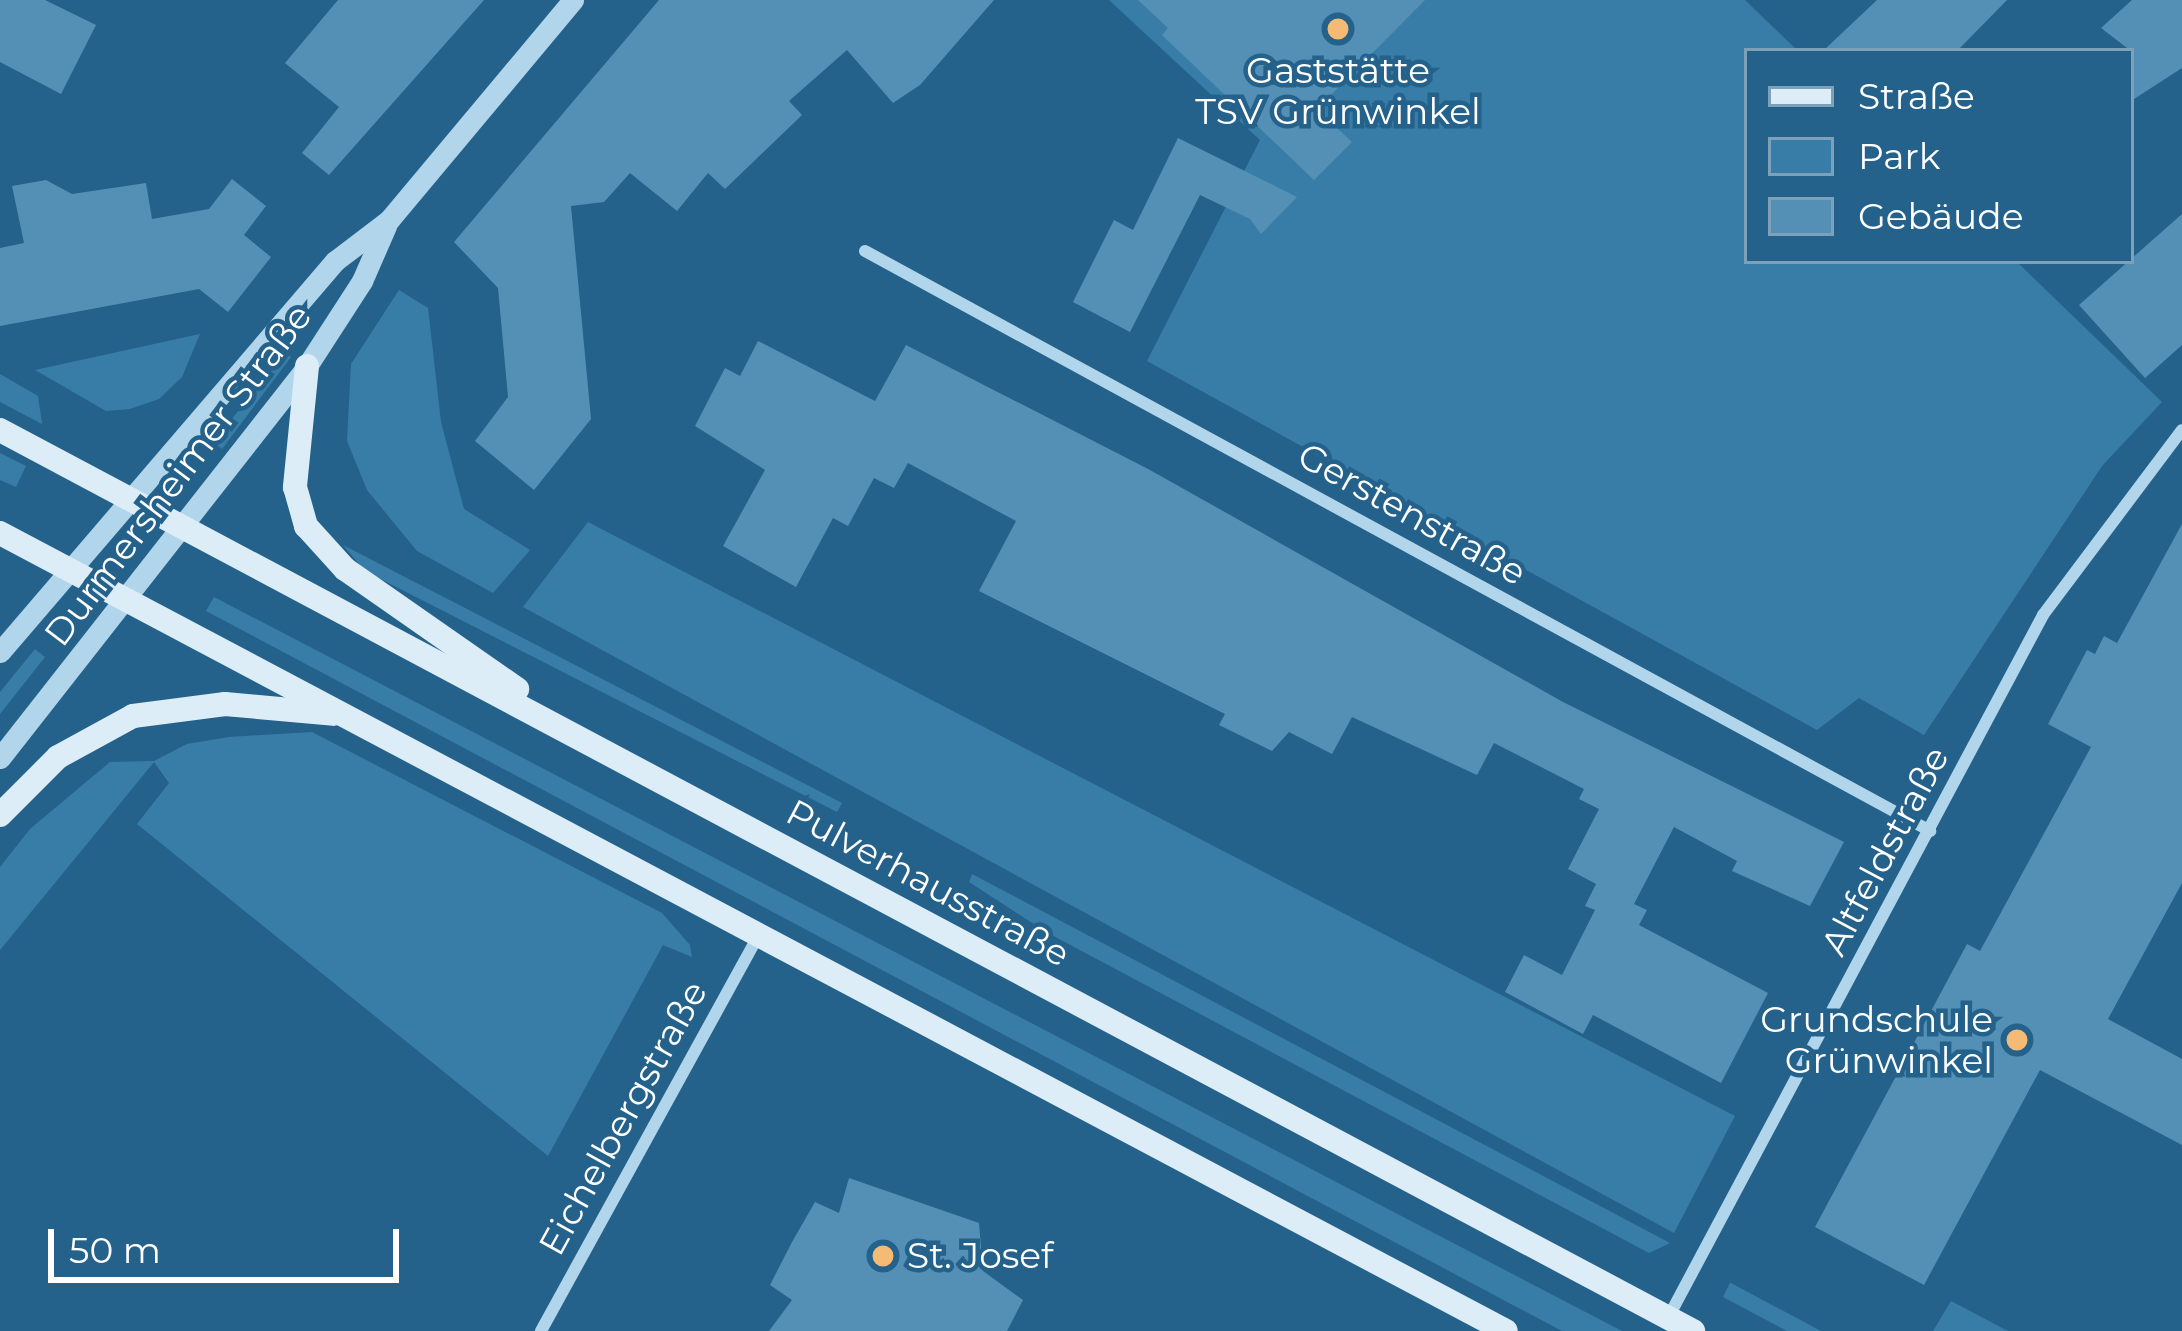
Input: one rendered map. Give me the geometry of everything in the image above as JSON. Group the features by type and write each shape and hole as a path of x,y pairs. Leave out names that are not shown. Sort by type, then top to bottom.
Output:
{"main road":[{"path":"307,366 295,487 320,544 345,569 607,753"},
{"name":"Pulverhausstraße","path":"0,430 1694,1331"},
{"path":"0,533 1506,1331"},
{"path":"0,814 58,757 133,716 267,704 352,717"}],"street":[{"name":"Durmersheimer Straße","path":"0,652 128,497 335,261 389,220 573,0"},
{"name":"Durmersheimer Straße","path":"0,758 307,366 362,281 389,220"},
{"name":"Gerstenstraße","path":"865,251 1930,831"},
{"name":"Altfeldstraße","path":"1668,1318 2043,615 2182,430"},
{"name":"Eichelbergstraße","path":"542,1331 758,934"}],"green space":[{"path":"1109,0 1745,0 1795,48 1744,48 1744,264 2019,264 2162,402 2102,466 1924,735 1859,698 1817,730 1147,361 1260,140"},
{"path":"399,290 428,308 441,422 464,509 530,550 493,593 417,551 367,490 347,441 351,364"},
{"path":"200,334 182,377 159,399 130,409 106,411 35,370"},
{"path":"286,353 291,357 222,449 213,442"},
{"path":"0,374 38,396 42,424 0,402"},
{"path":"0,453 26,466 16,487 0,480"},
{"path":"588,522 1735,1116 1674,1233 523,607"},
{"path":"343,545 842,803 837,812 365,571"},
{"path":"214,597 1622,1331 1562,1331 206,611"},
{"path":"35,649 45,657 0,714 0,692"},
{"path":"312,732 662,913 690,945 692,957 663,945 548,1156 137,824 169,783 154,762 0,950 0,867 30,829 110,762 154,761 187,744 229,737"},
{"path":"972,874 1670,1243 1649,1253 1046,932 969,882"},
{"path":"1730,1283 1821,1331 1787,1331 1723,1297"},
{"path":"1951,1301 2008,1331 1933,1331"}],"building":[{"path":"0,0 45,0 96,25 61,94 0,62"},
{"path":"338,0 484,0 329,175 302,153 339,107 285,63"},
{"path":"659,0 994,0 920,85 893,103 847,50 789,101 802,115 725,189 708,173 677,211 630,173 604,202 571,206 591,419 534,490 475,441 508,397 498,288 454,242"},
{"path":"1138,0 1425,0 1317,109 1352,142 1314,180 1162,35 1168,28"},
{"path":"1877,0 2007,0 1960,48 1826,48"},
{"path":"2132,0 2182,0 2182,68 2134,99 2134,48 2101,28"},
{"path":"1178,138 1297,197 1261,234 1250,219 1200,195 1130,332 1073,302 1114,220 1133,230"},
{"path":"232,179 266,206 244,235 271,257 228,312 199,289 0,326 0,248 24,243 12,186 46,180 72,194 146,183 152,219 209,209"},
{"path":"2182,214 2182,345 2145,378 2079,305 2125,264 2134,264 2134,256"},
{"path":"758,341 875,401 906,345 1150,470 1563,702 1844,842 1810,906 1732,871 1737,861 1674,827 1634,904 1647,910 1639,925 1768,993 1721,1083 1593,1015 1583,1034 1505,992 1524,955 1562,975 1595,910 1585,906 1596,884 1568,869 1599,809 1579,799 1584,789 1494,743 1477,775 1352,717 1332,754 1289,732 1272,751 1219,725 1225,714 979,591 1016,521 908,463 894,488 874,478 848,526 833,518 796,587 723,546 765,470 695,426 725,368 740,376"},
{"path":"2182,524 2182,883 2108,1019 2182,1059 2182,1145 2040,1070 1924,1285 1815,1227 1967,944 1980,951 2091,747 2048,724 2087,650 2095,654 2104,636 2117,643"},
{"name":"St. Josef","path":"849,1178 979,1223 983,1271 1023,1300 1007,1331 769,1331 792,1300 770,1285 792,1242 815,1202 839,1213"}],"place":[{"name":"Gaststätte TSV Grünwinkel","path":"1338,29"},
{"name":"Grundschule Grünwinkel","path":"2017,1040"},
{"name":"St. Josef","path":"883,1256"}]}
